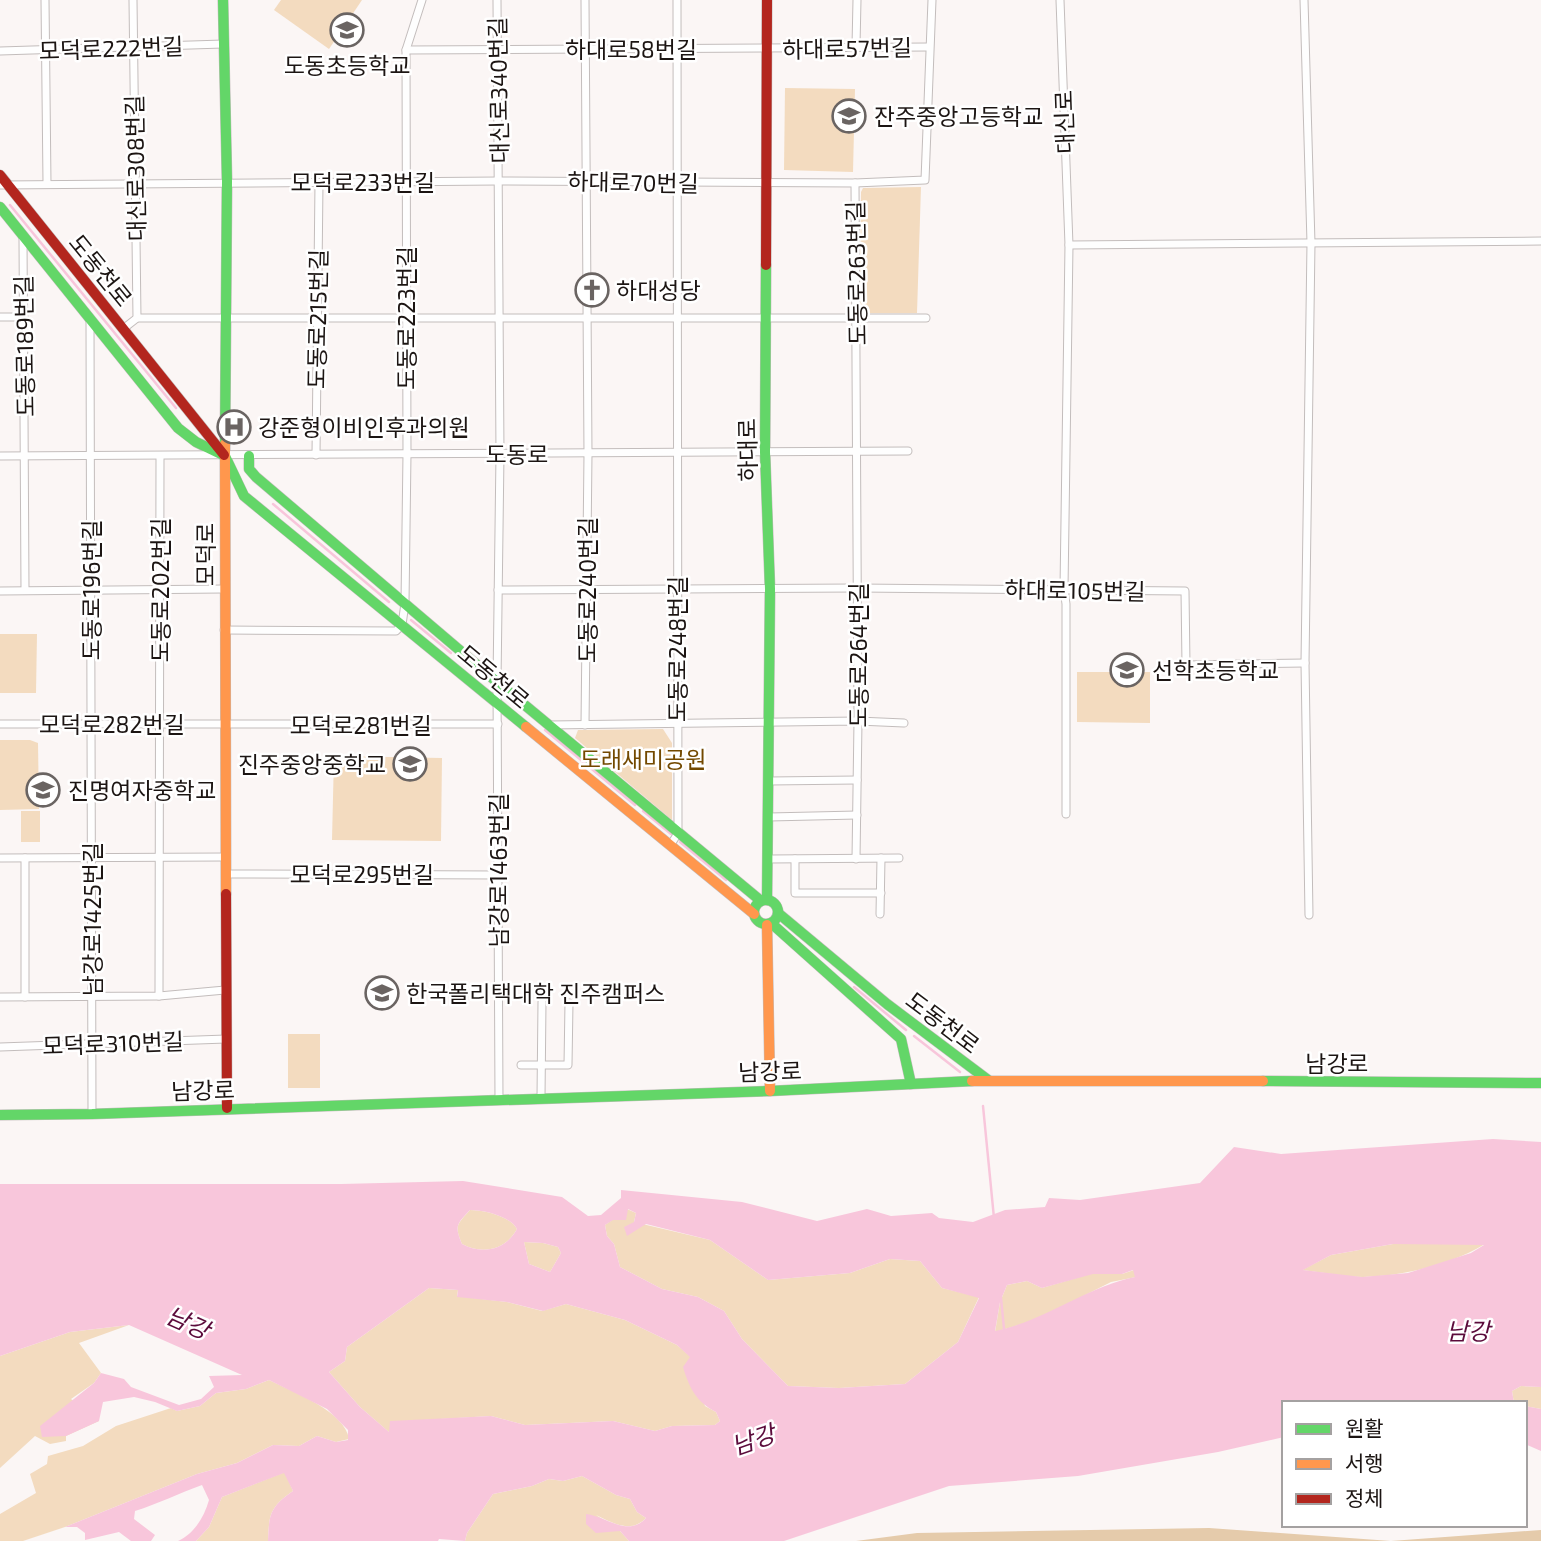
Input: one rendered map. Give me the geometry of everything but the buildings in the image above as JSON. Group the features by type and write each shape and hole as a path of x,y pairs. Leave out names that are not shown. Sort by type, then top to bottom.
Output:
{"street":[{"path":"45,0 47,183"},
{"name":"대신로308번길","path":"134,0 137,318"},
{"name":"모덕로","path":"223,0 227,181 224,589 227,1108"},
{"name":"도동로223번길","path":"402,625 405,603 407,454 406,50 422,0"},
{"name":"대신로340번길","path":"497,0 500,454"},
{"name":"도동로240번길","path":"585,0 588,454 586,725"},
{"name":"도동로248번길","path":"677,0 678,833"},
{"name":"하대로","path":"764,901 769,859 770,723 770,589 765,452 767,0"},
{"path":"856,46 857,0"},
{"path":"855,183 925,180 932,0"},
{"name":"대신로","path":"1060,0 1069,245 1063,589 1066,604 1066,814"},
{"path":"1304,0 1311,243 1305,663 1309,915"},
{"name":"모덕로222번길","path":"0,51 223,44"},
{"name":"하대로57번길","path":"766,49 929,47"},
{"name":"하대로58번길","path":"406,50 766,49"},
{"name":"도동천로","path":"0,176 4,185 199,421 225,456 244,496 754,914"},
{"name":"모덕로233번길","path":"4,185 227,181 499,181"},
{"name":"하대로70번길","path":"499,181 767,184"},
{"name":"도동로215번길","path":"316,455 319,183"},
{"name":"도동로263번길","path":"767,184 855,183 857,451"},
{"path":"2,210 6,202 19,200"},
{"name":"도동천로","path":"2,210 180,430 196,442 225,456"},
{"name":"도동로189번길","path":"23,236 25,590"},
{"path":"1069,245 1541,241"},
{"path":"123,329 137,318 227,316 317,319 926,318"},
{"path":"0,317 24,317"},
{"name":"도동로196번길","path":"90,319 90,724"},
{"path":"180,430 195,428 199,421"},
{"name":"도동로264번길","path":"856,859 857,451"},
{"name":"도동로","path":"0,456 908,451"},
{"name":"남강로1463번길","path":"499,1100 497,682 500,454"},
{"name":"도동로202번길","path":"159,996 160,456"},
{"path":"244,496 246,482 256,477 249,469 249,456"},
{"name":"도동천로","path":"256,477 637,799 764,901"},
{"name":"하대로105번길","path":"498,590 858,588 1185,591 1186,665 1305,663"},
{"path":"0,591 224,589"},
{"path":"224,630 396,631 402,625"},
{"path":"518,720 516,713 519,708 526,706"},
{"path":"549,725 858,721 904,723"},
{"name":"모덕로282번길","path":"0,724 224,725"},
{"name":"남강로1425번길","path":"90,724 93,859 92,1114"},
{"name":"모덕로281번길","path":"224,725 498,724"},
{"path":"769,781 858,780"},
{"path":"628,811 639,809 637,799"},
{"path":"769,817 857,815"},
{"path":"670,846 678,833"},
{"path":"0,858 225,857"},
{"path":"25,858 25,996"},
{"path":"880,914 881,858"},
{"path":"769,859 899,858"},
{"path":"795,859 795,894 881,893"},
{"name":"모덕로295번길","path":"226,874 498,875"},
{"path":"764,901 776,906 778,913 776,919 769,924 760,923 754,914 755,906 764,901"},
{"name":"도동천로","path":"778,913 908,1019 989,1080"},
{"path":"769,924 770,1091"},
{"name":"도동천로","path":"769,924 904,1043 911,1084"},
{"path":"0,997 159,996 225,990"},
{"path":"541,1098 542,1002"},
{"path":"521,1065 568,1065 569,1003"},
{"path":"895,1033 902,1036 911,1032 908,1019"},
{"name":"모덕로310번길","path":"0,1047 226,1040"},
{"name":"남강로","path":"0,1115 770,1091 989,1080 1541,1083"}],"green space":[{"path":"281,0 362,0 329,49 274,10"},
{"path":"785,88 855,89 853,172 784,170"},
{"path":"921,187 917,313 860,313 861,192 863,188"},
{"path":"0,634 37,634 36,693 0,693"},
{"path":"1077,672 1150,672 1150,723 1077,722"},
{"name":"도래새미공원","path":"663,729 672,743 672,820 575,738 578,730"},
{"path":"0,740 30,740 38,743 39,809 0,810"},
{"path":"334,756 442,758 441,841 332,840"},
{"path":"21,811 40,811 40,842 21,842"},
{"path":"288,1034 320,1034 320,1088 288,1088"},
{"path":"627,1209 636,1213 634,1222 710,1240 768,1280 850,1273 890,1259 920,1261 942,1288 979,1297 958,1342 905,1384 839,1388 788,1386 742,1339 724,1311 698,1297 662,1289 620,1267 605,1225"},
{"path":"470,1210 503,1217 517,1229 507,1242 493,1249 477,1249 462,1244 458,1229"},
{"path":"524,1242 558,1247 561,1253 550,1272 529,1264"},
{"path":"1393,1244 1485,1244 1442,1263 1394,1274 1355,1277 1302,1270 1331,1255"},
{"path":"1134,1270 1136,1277 1111,1282 1036,1320 995,1332 1000,1302 1007,1285 1027,1281 1042,1288 1093,1273 1122,1274"},
{"path":"429,1288 458,1290 457,1296 507,1302 542,1311 566,1304 625,1320 677,1345 691,1357 705,1406 716,1412 720,1421 715,1425 672,1426 655,1431 613,1421 525,1425 491,1416 390,1422 390,1433 360,1407 329,1372 345,1361 347,1347"},
{"path":"129,1325 79,1343 101,1373 94,1383 71,1399 99,1421 66,1436 66,1441 50,1444 35,1436 0,1468 0,1356 70,1332"},
{"path":"269,1380 328,1411 345,1429 349,1439 336,1442 317,1436 299,1446 273,1445 237,1463 197,1474 65,1527 23,1541 0,1541 0,1514 36,1493 30,1474 47,1464 48,1456 83,1446 116,1426 171,1408 177,1411 200,1406 216,1393 246,1389"},
{"path":"1521,1386 1541,1387 1541,1409 1527,1406 1527,1401 1514,1401 1512,1391"},
{"path":"285,1472 293,1491 272,1512 268,1541 196,1541 209,1527 222,1497"},
{"path":"582,1476 616,1495 630,1499 637,1512 646,1518 634,1525 622,1526 596,1515 620,1531 629,1541 465,1541 467,1533 493,1494 532,1486 549,1479 563,1481"}],"shaded area":[{"path":"1209,1528 1391,1541 856,1541 917,1533"},
{"path":"1541,1530 1541,1541 1391,1541"}],"water":[{"name":"남강","path":"1493,1139 1541,1142 1541,1387 1521,1386 1512,1391 1514,1401 1282,1401 1282,1437 1218,1452 1078,1476 949,1486 784,1541 629,1541 620,1531 596,1533 586,1524 586,1514 624,1526 639,1524 646,1518 637,1512 630,1499 616,1495 582,1476 563,1481 549,1479 532,1486 493,1494 467,1533 465,1541 268,1541 272,1512 293,1491 284,1473 222,1497 209,1527 196,1541 178,1541 194,1529 204,1512 209,1500 202,1485 135,1511 134,1519 155,1535 151,1541 131,1541 119,1532 85,1540 85,1533 77,1527 65,1527 197,1474 237,1463 273,1445 299,1446 317,1436 336,1442 348,1440 348,1430 327,1409 269,1380 246,1389 216,1393 200,1406 177,1411 134,1397 103,1402 99,1421 66,1436 42,1437 40,1426 94,1383 101,1373 124,1379 131,1387 179,1405 201,1399 214,1387 209,1376 242,1375 129,1325 70,1332 0,1356 0,1184 341,1184 463,1181 562,1197 588,1216 601,1215 621,1198 621,1190 742,1202 817,1221 867,1209 891,1216 932,1213 939,1218 973,1222 1005,1210 1045,1207 1049,1198 1080,1200 1200,1183 1234,1147 1281,1154","holes":["628,1209 636,1213 634,1222 624,1227 627,1236 646,1224 710,1240 768,1280 850,1273 890,1259 920,1261 942,1288 979,1298 958,1342 905,1384 839,1388 788,1386 742,1339 724,1311 698,1297 662,1289 620,1267 605,1225 613,1220 626,1220","470,1210 503,1217 517,1229 507,1242 493,1249 477,1249 462,1244 458,1225","524,1242 558,1247 561,1253 550,1272 529,1264","1393,1244 1484,1245 1471,1253 1408,1273 1362,1277 1303,1270 1331,1255","1133,1270 1135,1277 1099,1288 1031,1320 995,1331 1000,1302 1007,1285 1027,1281 1042,1288 1093,1274 1122,1274","429,1288 458,1290 457,1297 507,1302 543,1311 566,1304 625,1320 677,1345 690,1357 683,1367 691,1387 698,1399 716,1412 720,1421 715,1425 672,1426 655,1431 613,1421 525,1425 491,1416 390,1421 389,1432 360,1407 329,1372 345,1361 347,1347"]},
{"path":"1527,1406 1541,1409 1541,1451 1527,1445"}],"waterway":[{"path":"10,205 176,408"},
{"path":"273,504 389,602"},
{"path":"411,620 451,653"},
{"path":"545,730 635,805"},
{"path":"643,811 671,834"},
{"path":"680,842 726,880"},
{"path":"854,987 906,1030"},
{"path":"914,1036 960,1072"},
{"path":"983,1106 994,1218"},
{"path":"1001,1298 1004,1329"}],"traffic: fast":[{"path":"223,0 227,181 225,444"},
{"path":"0,207 178,428 196,442 225,456 244,496 526,727"},
{"path":"766,265 765,452 770,589 767,900"},
{"path":"249,456 249,469 256,477 761,901"},
{"path":"766,900 775,903 778,912 775,921 766,924 757,921 754,912 757,903 766,900"},
{"path":"778,913 887,1004 988,1080"},
{"path":"771,923 901,1039 911,1084"},
{"path":"0,1115 770,1091 972,1081"},
{"path":"1263,1081 1541,1083"}],"traffic: slow":[{"path":"225,444 226,894"},
{"path":"526,727 754,914"},
{"path":"767,925 770,1091"},
{"path":"972,1081 1263,1081"}],"traffic: jam":[{"path":"766,265 767,0"},
{"path":"0,175 224,455"},
{"path":"226,894 227,1108"}],"place":[{"name":"도동초등학교","path":"347,30"},
{"name":"잔주중앙고등학교","path":"849,116"},
{"name":"하대성당","path":"592,290"},
{"name":"강준형이비인후과의원","path":"234,427"},
{"name":"선학초등학교","path":"1127,670"},
{"name":"진주중앙중학교","path":"410,764"},
{"name":"진명여자중학교","path":"43,790"},
{"name":"한국폴리택대학 진주캠퍼스","path":"382,993"}]}
